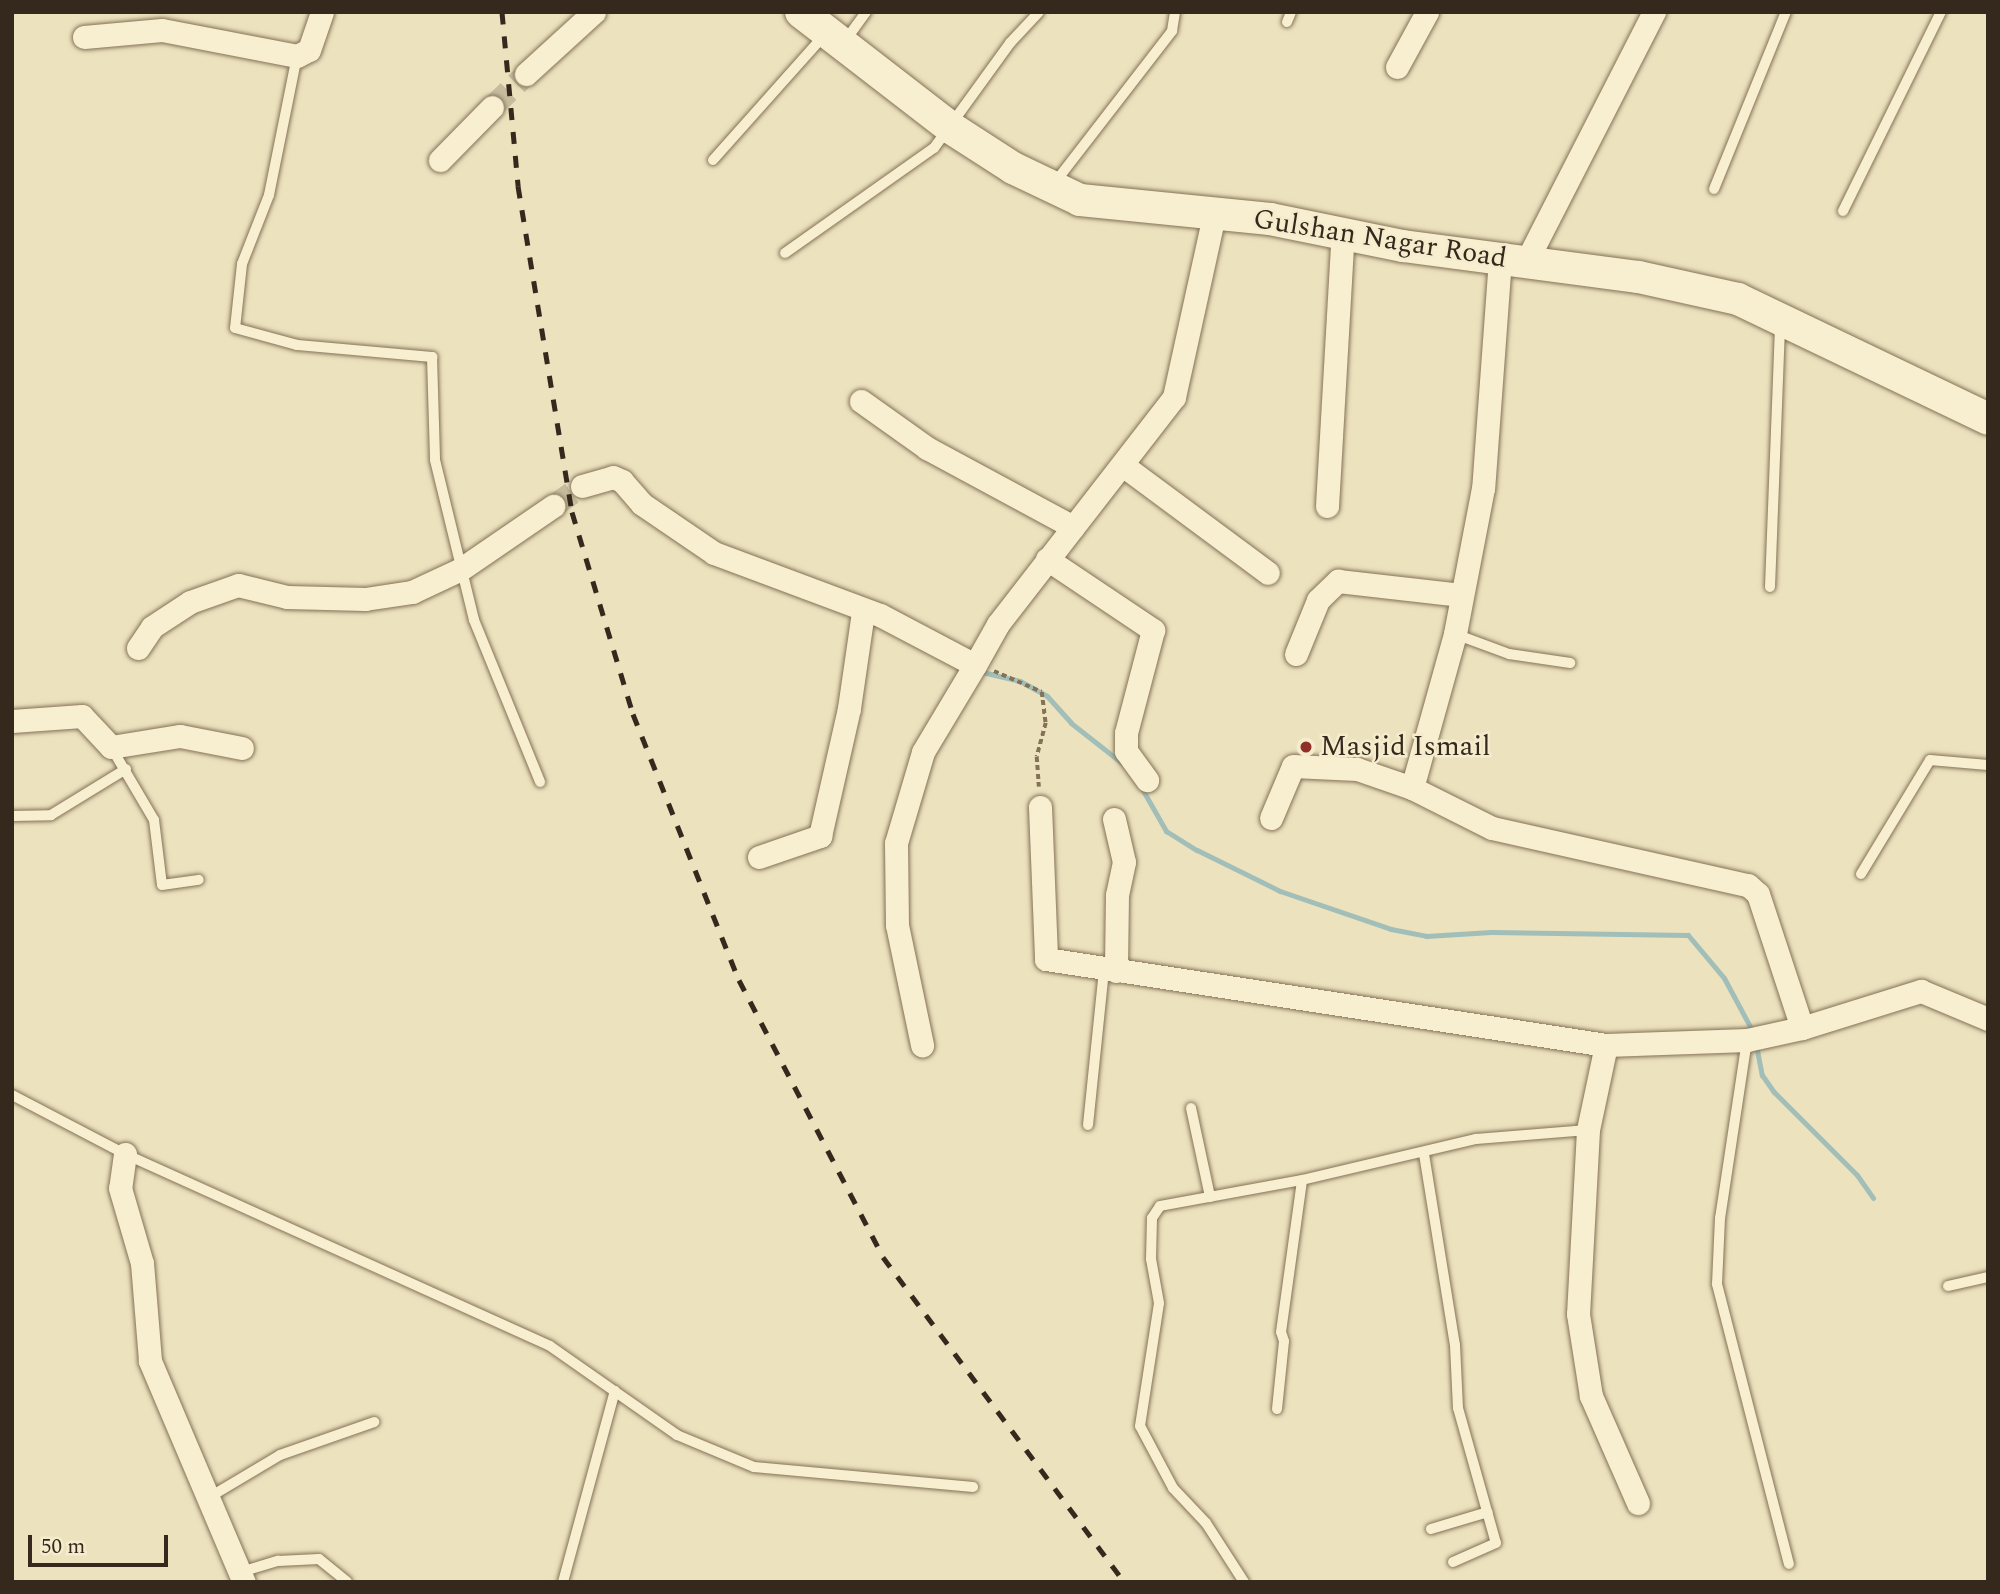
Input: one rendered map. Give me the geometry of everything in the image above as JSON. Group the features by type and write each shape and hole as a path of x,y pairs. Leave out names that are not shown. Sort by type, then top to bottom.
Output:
{"street":[{"path":"84,37 162,30 297,56 309,50 322,12"},
{"path":"526,74 594,12"},
{"name":"Gulshan Nagar Road","path":"802,12 951,128 1051,188 1080,200 1343,231 1403,246 1651,279 1738,299 1780,316 1988,419"},
{"path":"1398,67 1427,12"},
{"path":"1412,788 1455,634 1483,488 1513,260 1654,12"},
{"path":"440,160 492,107"},
{"path":"922,1045 897,925 896,843 923,752 975,664 1047,559 1124,466 1174,397 1214,215"},
{"path":"1327,506 1343,231"},
{"path":"860,401 927,448 1073,527"},
{"path":"1124,466 1268,573"},
{"path":"582,486 604,479 622,481 642,504 714,553 863,612 880,615 975,664"},
{"path":"138,648 152,627 190,602 238,585 287,597 365,599 412,592 461,569 553,506"},
{"path":"1047,559 1153,630 1126,733 1126,751 1147,780"},
{"path":"1296,654 1318,600 1338,581 1461,595"},
{"path":"759,857 820,836 849,708 863,612"},
{"path":"12,722 82,716 111,747 180,736 242,748"},
{"path":"1271,818 1293,766 1357,769 1412,788 1492,828 1748,885 1758,894 1801,1028"},
{"path":"1040,807 1046,959 1606,1045 1746,1040 1801,1028 1921,991 1988,1018"},
{"path":"1110,970 1117,895 1124,862 1114,819"},
{"path":"1606,1045 1588,1129 1578,1314 1591,1396 1638,1503"},
{"path":"125,1154 120,1188 142,1263 150,1361 242,1577"}],"lane":[{"path":"713,160 835,37 866,12"},
{"path":"785,253 934,148 1010,43 1039,12"},
{"path":"1051,188 1172,31 1175,12"},
{"path":"1714,189 1786,12"},
{"path":"1843,211 1941,12"},
{"path":"297,56 269,195 242,264 235,328 297,345 432,357 435,460 461,569 474,620 540,782"},
{"path":"1770,587 1780,316"},
{"path":"1455,634 1509,654 1570,663"},
{"path":"111,747 154,820 162,885 199,880"},
{"path":"1861,874 1930,760 1988,765"},
{"path":"12,816 51,815 126,769"},
{"path":"1088,1125 1110,970"},
{"path":"1746,1040 1720,1219 1717,1284 1728,1344 1760,1438 1788,1564"},
{"path":"12,1095 125,1154 550,1346 677,1435 754,1467 973,1487"},
{"path":"1191,1108 1210,1197"},
{"path":"1244,1582 1206,1523 1173,1488 1140,1426 1159,1303 1151,1259 1152,1218 1160,1206 1302,1180 1424,1154 1476,1139 1588,1129"},
{"path":"1424,1154 1455,1345 1458,1408 1496,1543 1453,1562"},
{"path":"1277,1409 1284,1341 1281,1332 1302,1180"},
{"path":"1948,1286 1988,1278"},
{"path":"563,1582 615,1391"},
{"path":"208,1498 280,1455 374,1422"},
{"path":"1430,1529 1489,1512"},
{"path":"242,1577 278,1561 319,1559 347,1582"}],"path":[{"path":"975,664 1024,680 1042,692 1046,723 1037,757 1040,807"}],"waterway":[{"path":"978,671 1020,681 1047,696 1071,723 1122,763"},
{"path":"1141,787 1166,831 1197,850 1280,891 1391,929 1426,936 1491,932 1688,935 1724,978 1753,1032"},
{"path":"1756,1045 1762,1075 1774,1092 1857,1175 1873,1198"}],"tunnel":[{"path":"492,107 526,74"},
{"path":"553,506 582,486"}],"railway":[{"path":"502,12 518,186 572,512 633,714 739,980 883,1257 1124,1582"}],"place":[{"name":"Masjid Ismail","path":"1306,747"}]}
